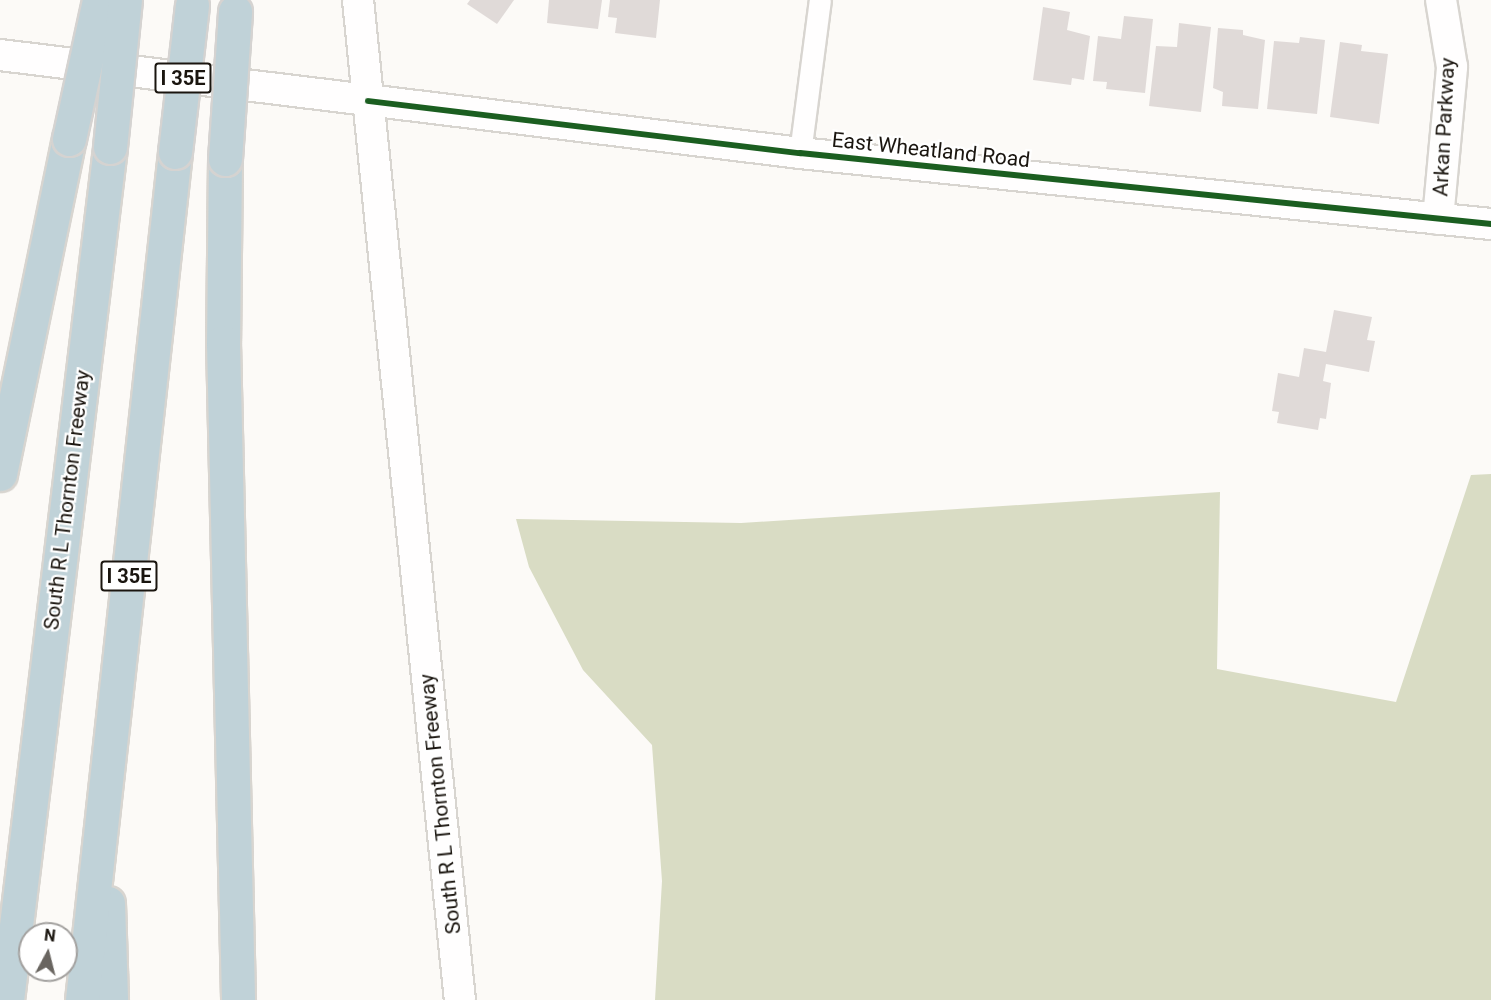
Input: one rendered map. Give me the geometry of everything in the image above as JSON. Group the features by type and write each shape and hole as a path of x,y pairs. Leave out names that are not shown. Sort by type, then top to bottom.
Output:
{"highway":[{"path":"0,474 99,0"},
{"name":"South R L Thornton Freeway","path":"7,1000 110,147 125,0"},
{"name":"I 35E","path":"82,1000 192,2"},
{"path":"236,5 225,159 223,342 238,1000"},
{"path":"0,919 29,813"},
{"path":"103,820 111,1000"}],"main road":[{"name":"South R L Thornton Freeway","path":"358,0 460,1000"},
{"name":"Arkan Parkway","path":"1438,219 1452,67 1441,0"},
{"name":"East Wheatland Road","path":"0,55 158,78 800,153 1491,224"}],"street":[{"path":"800,153 820,0"}],"green space":[{"path":"1491,474 1491,1000 655,1000 662,881 652,745 583,670 529,567 516,519 741,523 1220,492 1217,669 1396,702 1471,475"}],"building":[{"path":"470,0 514,0 497,24 467,4"},
{"path":"549,0 602,0 598,29 547,23"},
{"path":"610,0 660,0 656,38 615,33 617,18 608,17"},
{"path":"1043,7 1070,12 1067,30 1090,36 1084,80 1072,78 1071,85 1033,80"},
{"path":"1124,16 1153,19 1145,93 1106,89 1107,82 1093,81 1098,36 1121,39"},
{"path":"1179,23 1211,27 1201,112 1149,106 1156,46 1177,47"},
{"path":"1218,28 1243,30 1243,35 1265,40 1258,109 1222,106 1223,92 1213,88"},
{"path":"1300,37 1325,40 1317,114 1267,109 1274,41 1299,43"},
{"path":"1340,42 1362,45 1361,51 1388,54 1379,124 1330,117"},
{"path":"1334,310 1372,317 1367,340 1375,341 1369,372 1326,364 1323,381 1331,383 1326,419 1320,418 1318,430 1277,423 1279,412 1272,411 1278,373 1299,377 1304,348 1326,352"}],"cycle path":[{"path":"368,101 800,153 1491,224"}]}
